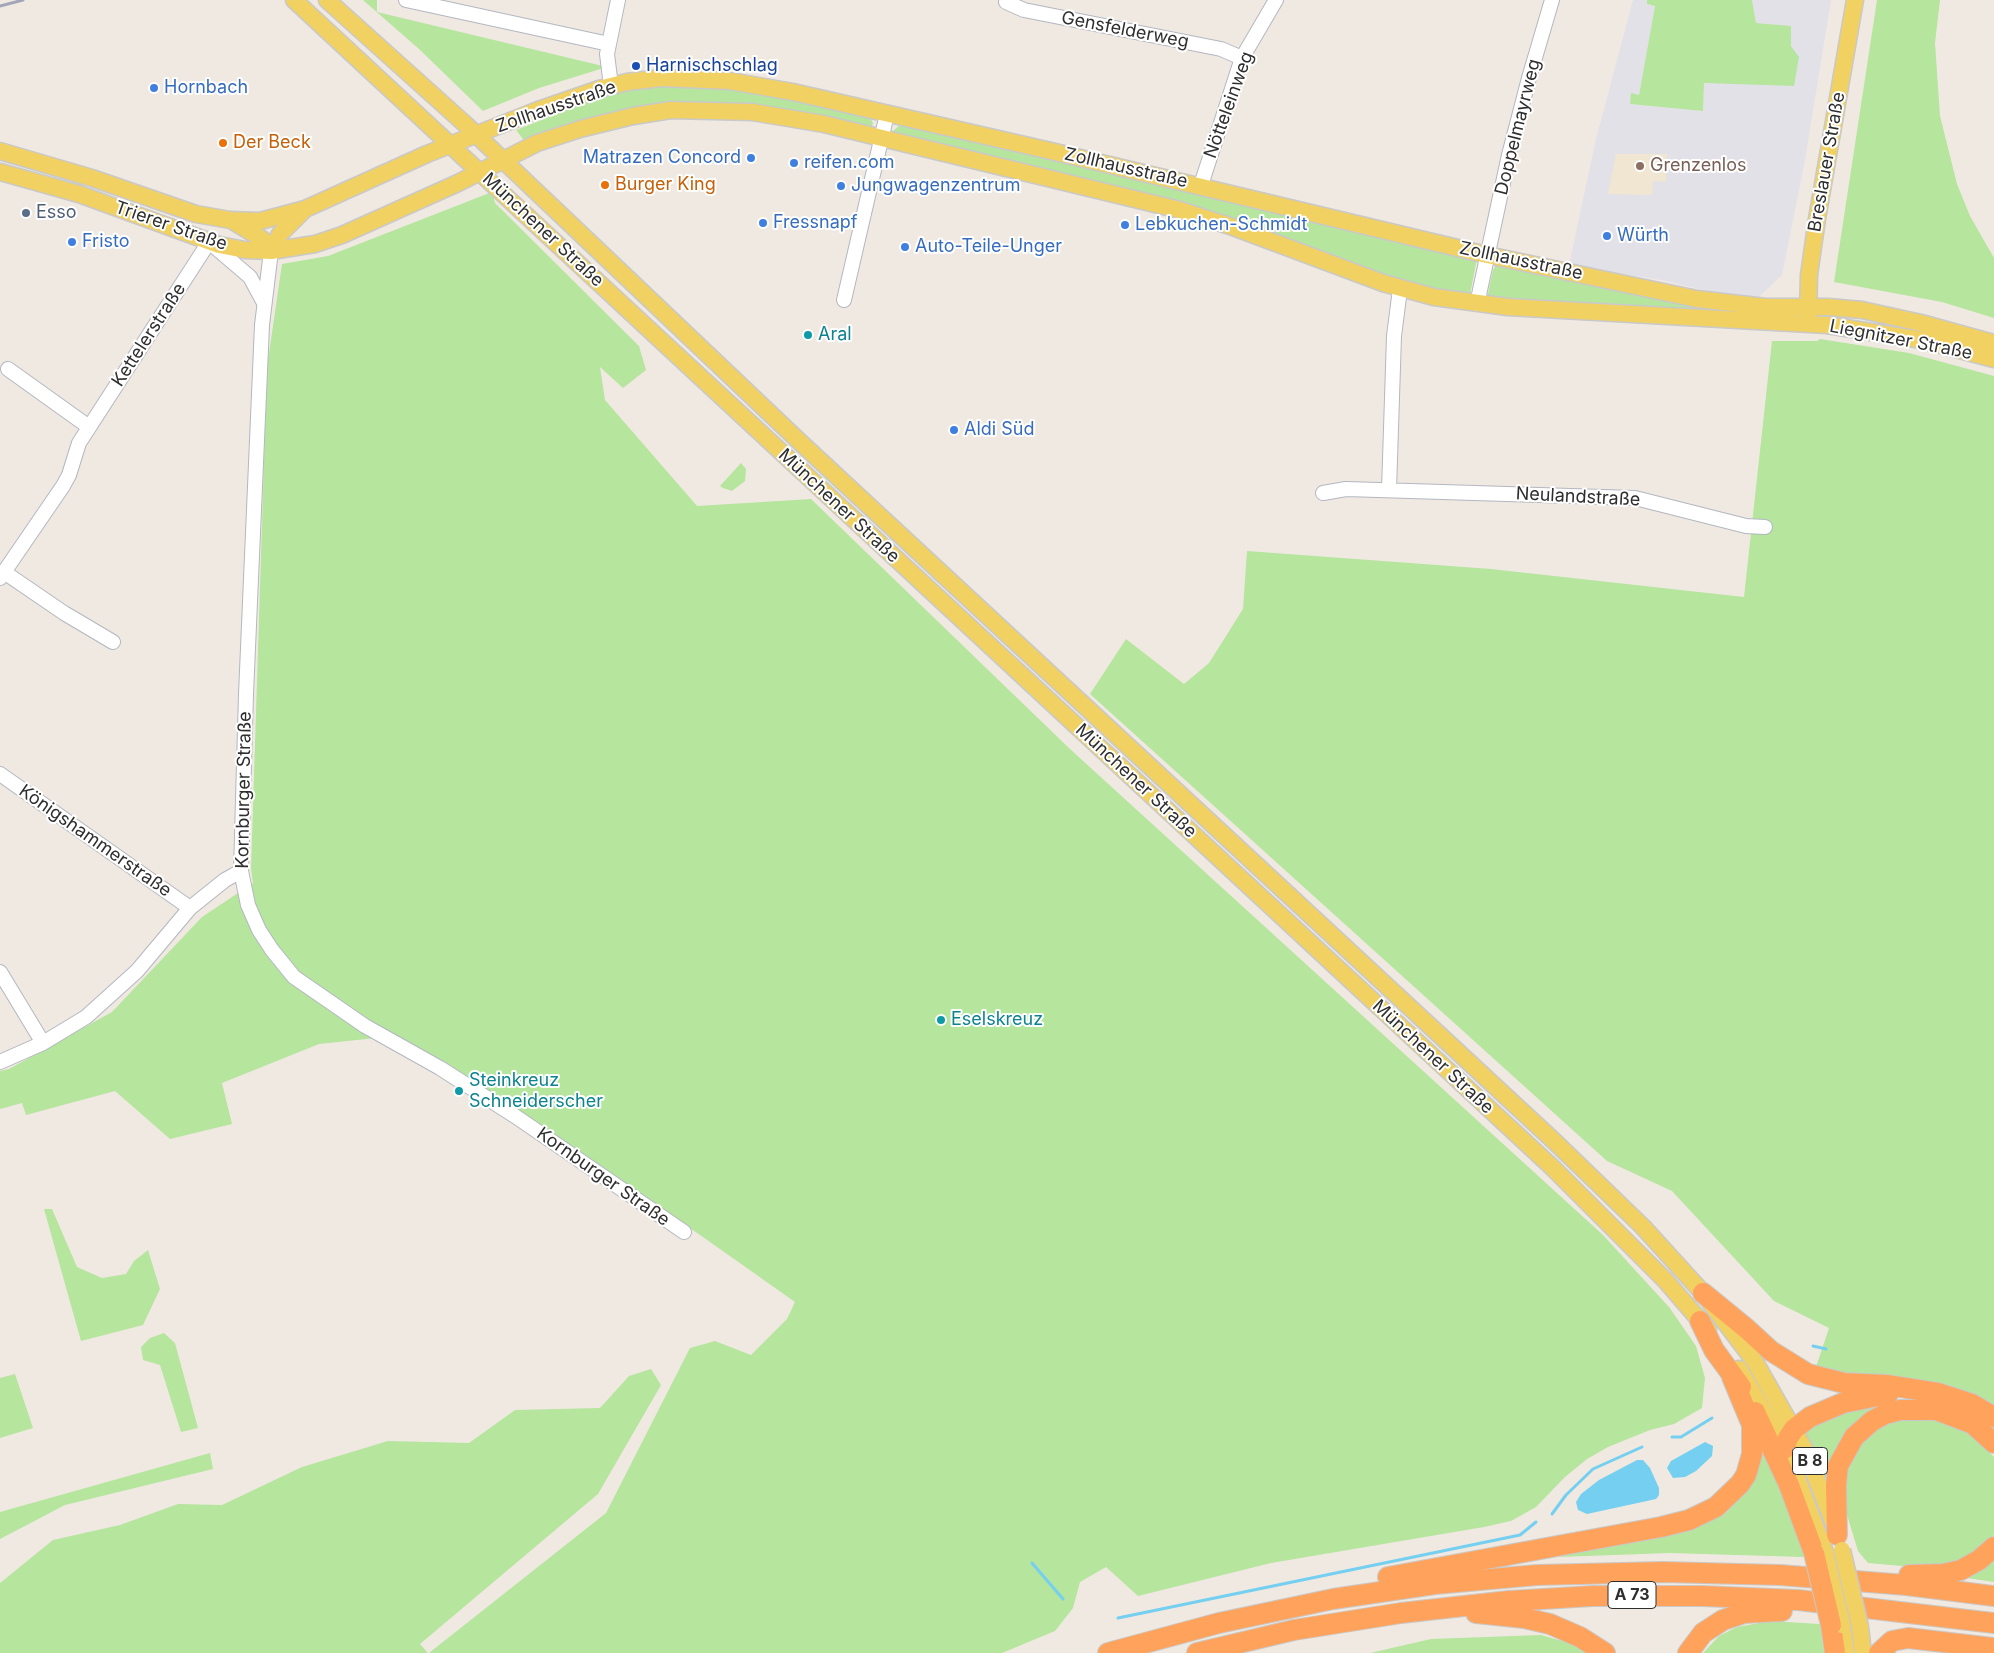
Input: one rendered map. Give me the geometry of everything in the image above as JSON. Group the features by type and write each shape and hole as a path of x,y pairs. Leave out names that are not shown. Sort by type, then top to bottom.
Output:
{"highway":[{"path":"1703,1293 1747,1328 1763,1357 1808,1374 1844,1383 1914,1389 1963,1401 1994,1417"},
{"path":"1700,1321 1714,1350 1737,1375 1740,1386 1752,1406 1819,1552 1836,1625 1835,1653"},
{"path":"1784,1449 1794,1429 1810,1417 1843,1403 1914,1389"},
{"path":"1295,1606 1375,1580 1661,1527 1700,1516 1726,1500 1746,1475 1753,1444 1752,1406"},
{"path":"1840,1542 1836,1485 1838,1466 1854,1437 1872,1421 1885,1414 1900,1410 1936,1410 1972,1424 1994,1443"},
{"path":"1868,1582 1912,1575 1951,1573 1968,1567 1994,1547"},
{"name":"A 73","path":"1116,1651 1219,1623 1295,1606 1451,1582 1594,1572 1727,1573 1868,1582 1994,1596"},
{"name":"A 73","path":"1197,1653 1317,1626 1434,1608 1538,1599 1639,1595 1729,1597 1830,1604 1994,1623"},
{"path":"1688,1653 1712,1626 1734,1616 1771,1611 1797,1612 1830,1604"},
{"path":"1434,1608 1534,1620 1566,1630 1605,1653"},
{"path":"1879,1653 1886,1645 1900,1638 1994,1648"}],"main road":[{"name":"Münchener Straße","path":"294,0 1553,1168 1642,1255 1700,1321"},
{"name":"Münchener Straße","path":"327,0 476,135 846,484 1604,1188 1657,1241 1703,1293"},
{"name":"Breslauer Straße","path":"1808,324 1809,275 1854,0"},
{"name":"Zollhausstraße","path":"450,145 553,105 611,86 662,78 730,81 776,88 1201,185 1723,311 1808,324"},
{"name":"Zollhausstraße","path":"480,172 549,138 648,113 686,110 766,113 883,138 1186,212 1400,289 1477,304 1628,315 1723,311 1766,307 1808,307"},
{"name":"Trierer Straße","path":"0,151 84,175 196,214 230,220 260,221 305,209 450,145"},
{"name":"Trierer Straße","path":"0,172 66,189 209,242 245,250 271,251 315,244 342,235 480,172"},
{"path":"136,214 156,212 158,208 155,200"},
{"path":"230,220 262,239 271,251 280,234 305,209"},
{"name":"Liegnitzer Straße","path":"1808,307 1839,308 1882,314 1994,343"},
{"name":"Liegnitzer Straße","path":"1808,324 1894,335 1994,359"},
{"name":"B 8","path":"1763,1357 1774,1392 1816,1476 1840,1542 1860,1627 1863,1653"},
{"path":"1752,1406 1784,1449 1799,1482 1819,1552"},
{"path":"1836,1625 1846,1653"}],"street":[{"path":"406,0 609,44"},
{"path":"611,86 607,62 618,0"},
{"name":"Nötteleinweg","path":"1201,185 1242,58 1276,0"},
{"name":"Doppelmayrweg","path":"1477,304 1529,78 1552,0"},
{"name":"Gensfelderweg","path":"1006,2 1024,10 1222,49 1242,58"},
{"path":"844,300 883,138 887,114"},
{"name":"Kornburger Straße","path":"209,242 250,277 264,304"},
{"name":"Kettelerstraße","path":"113,642 2,575 70,475 79,443 209,242"},
{"name":"Kornburger Straße","path":"271,251 264,304 241,871 248,905 259,930 272,950 294,977 365,1026 440,1068 515,1116 684,1232"},
{"path":"1389,490 1394,336 1400,289"},
{"path":"8,369 89,427"},
{"name":"Neulandstraße","path":"1324,493 1346,489 1635,498 1746,526 1765,527"},
{"name":"Königshammerstraße","path":"0,774 190,908"},
{"path":"0,1062 43,1043 86,1017 137,972 190,908 225,880 241,871"},
{"path":"0,972 43,1043"}],"shaded area":[{"path":"1633,0 1647,0 1647,4 1655,6 1639,95 1630,104 1703,111 1704,83 1791,46 1791,27 1756,23 1752,0 1831,0 1805,160 1782,275 1758,298 1717,293 1661,280 1569,265 1596,139"},
{"name":"Grenzenlos","path":"1616,154 1667,154 1666,182 1653,181 1652,195 1608,194"}],"green space":[{"path":"363,0 377,0 377,12 607,67 539,88 483,111 419,49"},
{"path":"1647,0 1752,0 1756,23 1791,26 1791,46 1799,57 1794,86 1704,83 1703,111 1630,104 1631,93 1639,95 1655,6 1647,4"},
{"path":"1877,0 1940,0 1935,43 1940,116 1957,184 1970,216 1994,258 1994,318 1942,302 1834,282"},
{"path":"660,83 734,87 860,115 871,119 873,123 872,127 685,106 526,143 516,130 615,91"},
{"path":"901,124 1477,258 1470,295 1439,297 1233,226 893,136 893,131"},
{"path":"492,192 495,203 639,346 646,370 623,388 600,367 605,400 697,506 811,499 1070,749 1603,1235 1669,1307 1696,1346 1705,1378 1702,1408 1674,1424 1650,1430 1608,1447 1587,1459 1565,1477 1536,1507 1511,1521 1271,1563 1138,1596 1106,1567 1080,1582 1073,1608 1055,1631 1002,1653 429,1653 606,1513 690,1348 715,1341 751,1355 787,1319 795,1302 683,1223 395,1036 319,1044 222,1083 232,1124 170,1139 115,1091 26,1115 22,1103 0,1109 0,1071 9,1069 112,1012 202,917 253,883 251,869 267,367 282,264 328,256"},
{"path":"1496,265 1670,300 1714,311 1487,298 1493,270"},
{"path":"1820,339 1909,353 1994,376 1994,1407 1816,1367 1829,1328 1774,1301 1672,1191 1607,1161 1090,694 1126,639 1184,684 1209,663 1243,609 1247,551 1491,569 1744,597 1772,341 1817,341"},
{"path":"741,463 746,469 745,481 732,491 720,486"},
{"path":"44,1209 52,1209 77,1267 102,1278 126,1274 134,1261 148,1250 160,1289 143,1325 81,1341"},
{"path":"164,1333 175,1343 198,1428 181,1432 160,1365 143,1360 141,1347 150,1338"},
{"path":"651,1369 661,1385 598,1494 420,1644 428,1653 0,1653 0,1583 53,1540 120,1525 178,1504 222,1505 302,1467 388,1441 469,1443 515,1410 600,1408 629,1376"},
{"path":"15,1374 33,1428 0,1438 0,1378"},
{"path":"1887,1403 1827,1479 1824,1479 1806,1435 1806,1429 1844,1413"},
{"path":"1916,1418 1941,1421 1961,1429 1972,1435 1994,1457 1994,1535 1982,1548 1949,1565 1913,1567 1868,1563 1858,1551 1845,1508 1844,1477 1854,1451 1869,1434 1893,1421"},
{"path":"1759,1446 1767,1455 1804,1553 1803,1557 1670,1553 1558,1557 1693,1528 1717,1518 1727,1512 1746,1490"},
{"path":"210,1453 213,1469 65,1505 0,1539 0,1512"},
{"path":"1994,1560 1994,1582 1967,1578"},
{"path":"1770,1621 1820,1624 1824,1653 1703,1653 1719,1636 1737,1627"},
{"path":"1541,1635 1573,1644 1585,1653 1370,1653 1431,1639"}],"water":[{"path":"1705,1442 1713,1446 1712,1456 1696,1471 1685,1477 1673,1478 1667,1468 1671,1461"},
{"path":"1637,1460 1643,1460 1650,1468 1659,1488 1659,1495 1656,1499 1587,1514 1578,1510 1576,1502 1581,1494 1599,1480"}],"waterway":[{"path":"1813,1346 1826,1349"},
{"path":"1672,1437 1681,1437 1712,1418"},
{"path":"1552,1514 1566,1495 1593,1469 1642,1447"},
{"path":"1118,1618 1520,1535 1536,1522"},
{"path":"1032,1563 1063,1599"}],"railway":[{"path":"0,6 23,0"}],"place":[{"name":"Harnischschlag","path":"636,66"},
{"name":"Hornbach","path":"154,88"},
{"name":"Der Beck","path":"223,143"},
{"name":"Matrazen Concord","path":"751,158"},
{"name":"reifen.com","path":"794,163"},
{"name":"Grenzenlos","path":"1640,166"},
{"name":"Burger King","path":"605,185"},
{"name":"Jungwagenzentrum","path":"841,186"},
{"name":"Esso","path":"26,213"},
{"name":"Fressnapf","path":"763,223"},
{"name":"Lebkuchen-Schmidt","path":"1125,225"},
{"name":"Würth","path":"1607,236"},
{"name":"Fristo","path":"72,242"},
{"name":"Auto-Teile-Unger","path":"905,247"},
{"name":"Aral","path":"808,335"},
{"name":"Aldi Süd","path":"954,430"},
{"name":"Eselskreuz","path":"941,1020"},
{"name":"Steinkreuz Schneiderscher","path":"459,1091"}]}
